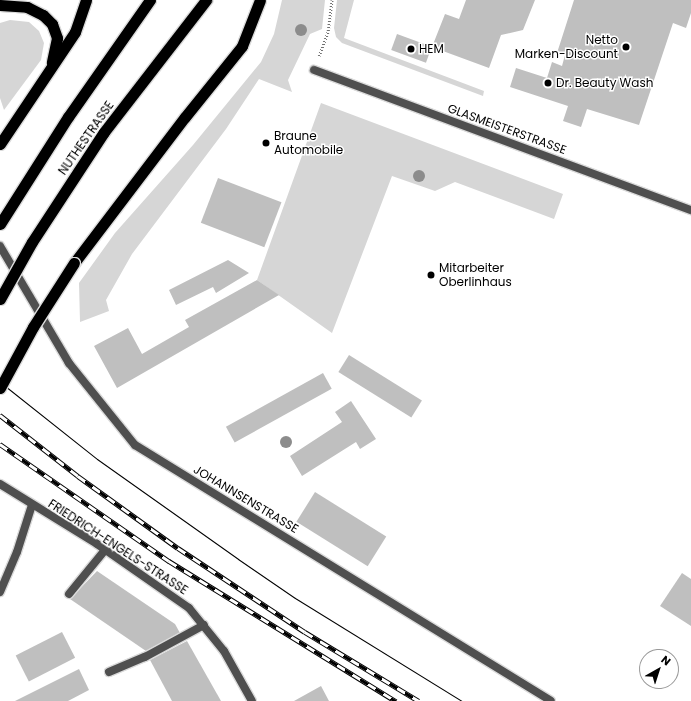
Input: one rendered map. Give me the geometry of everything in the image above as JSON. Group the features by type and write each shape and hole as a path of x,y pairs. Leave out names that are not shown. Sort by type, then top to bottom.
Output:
{"highway":[{"path":"3,140 75,32 86,0"},
{"name":"NUTHESTRASSE","path":"0,224 68,117 150,0"},
{"name":"NUTHESTRASSE","path":"0,299 32,242 104,132 206,0"},
{"path":"0,388 33,327 74,263 185,117 242,46 260,0"},
{"path":"0,5 27,7 43,15 52,24 57,38 55,54 48,74"}],"street":[{"name":"GLASMEISTERSTRASSE","path":"314,70 691,210"},
{"name":"JOHANNSENSTRASSE","path":"0,246 69,363 136,445 551,701"},
{"name":"FRIEDRICH-ENGELS-STRASSE","path":"0,484 105,550 189,608 224,651 252,701"},
{"path":"0,592 17,552 32,505"},
{"path":"69,594 105,550"},
{"path":"109,672 145,657 204,625"}],"path":[{"path":"314,70 328,31 332,0"}],"shaded area":[{"path":"282,0 325,0 322,29 310,34 288,80 292,92 259,79 226,129 132,254 106,300 109,311 80,322 79,283 115,233 193,145 261,62 274,34"},
{"path":"337,0 354,0 344,38 484,91 483,96 342,43 336,37 334,28"},
{"path":"10,20 29,22 39,31 44,43 41,60 4,110 0,98 0,23"},
{"path":"321,103 563,194 554,219 455,182 435,191 392,176 332,333 257,280"}],"building":[{"path":"466,0 535,0 523,30 501,35 489,68 432,47 445,14 459,19"},
{"name":"Netto Marken-Discount","path":"574,0 691,0 691,13 686,28 673,23 639,125 587,109 581,127 563,121 568,106 510,87 516,68 547,78 552,62 562,66 565,55 557,53"},
{"name":"HEM","path":"397,34 432,47 426,63 391,50"},
{"path":"218,178 281,202 264,247 201,223"},
{"path":"228,260 249,273 216,293 213,287 176,305 169,290"},
{"path":"257,280 279,295 117,388 94,346 128,328 142,354 189,327 185,320"},
{"path":"349,355 422,401 411,418 338,372"},
{"path":"323,373 332,389 235,443 226,427"},
{"path":"351,401 376,439 360,449 356,442 302,476 290,456 342,422 335,412"},
{"path":"315,492 386,537 368,566 296,522"},
{"path":"97,571 175,624 180,633 146,651 70,599"},
{"path":"682,573 691,579 691,626 660,606"},
{"path":"62,632 75,658 29,681 16,656"},
{"path":"187,641 221,701 172,701 150,660"},
{"path":"79,669 89,690 68,701 15,701"},
{"path":"321,686 329,701 294,701"}],"tram line":[{"path":"0,382 97,459 238,559 295,598 462,701"}],"railway":[{"path":"0,415 78,476 178,548 305,632 419,701"},
{"path":"0,444 169,561 396,701"}],"place":[{"name":"Netto Marken-Discount","path":"626,47"},
{"name":"HEM","path":"411,49"},
{"name":"Dr. Beauty Wash","path":"548,83"},
{"name":"Braune Automobile","path":"266,143"},
{"name":"Mitarbeiter Oberlinhaus","path":"431,275"}]}
